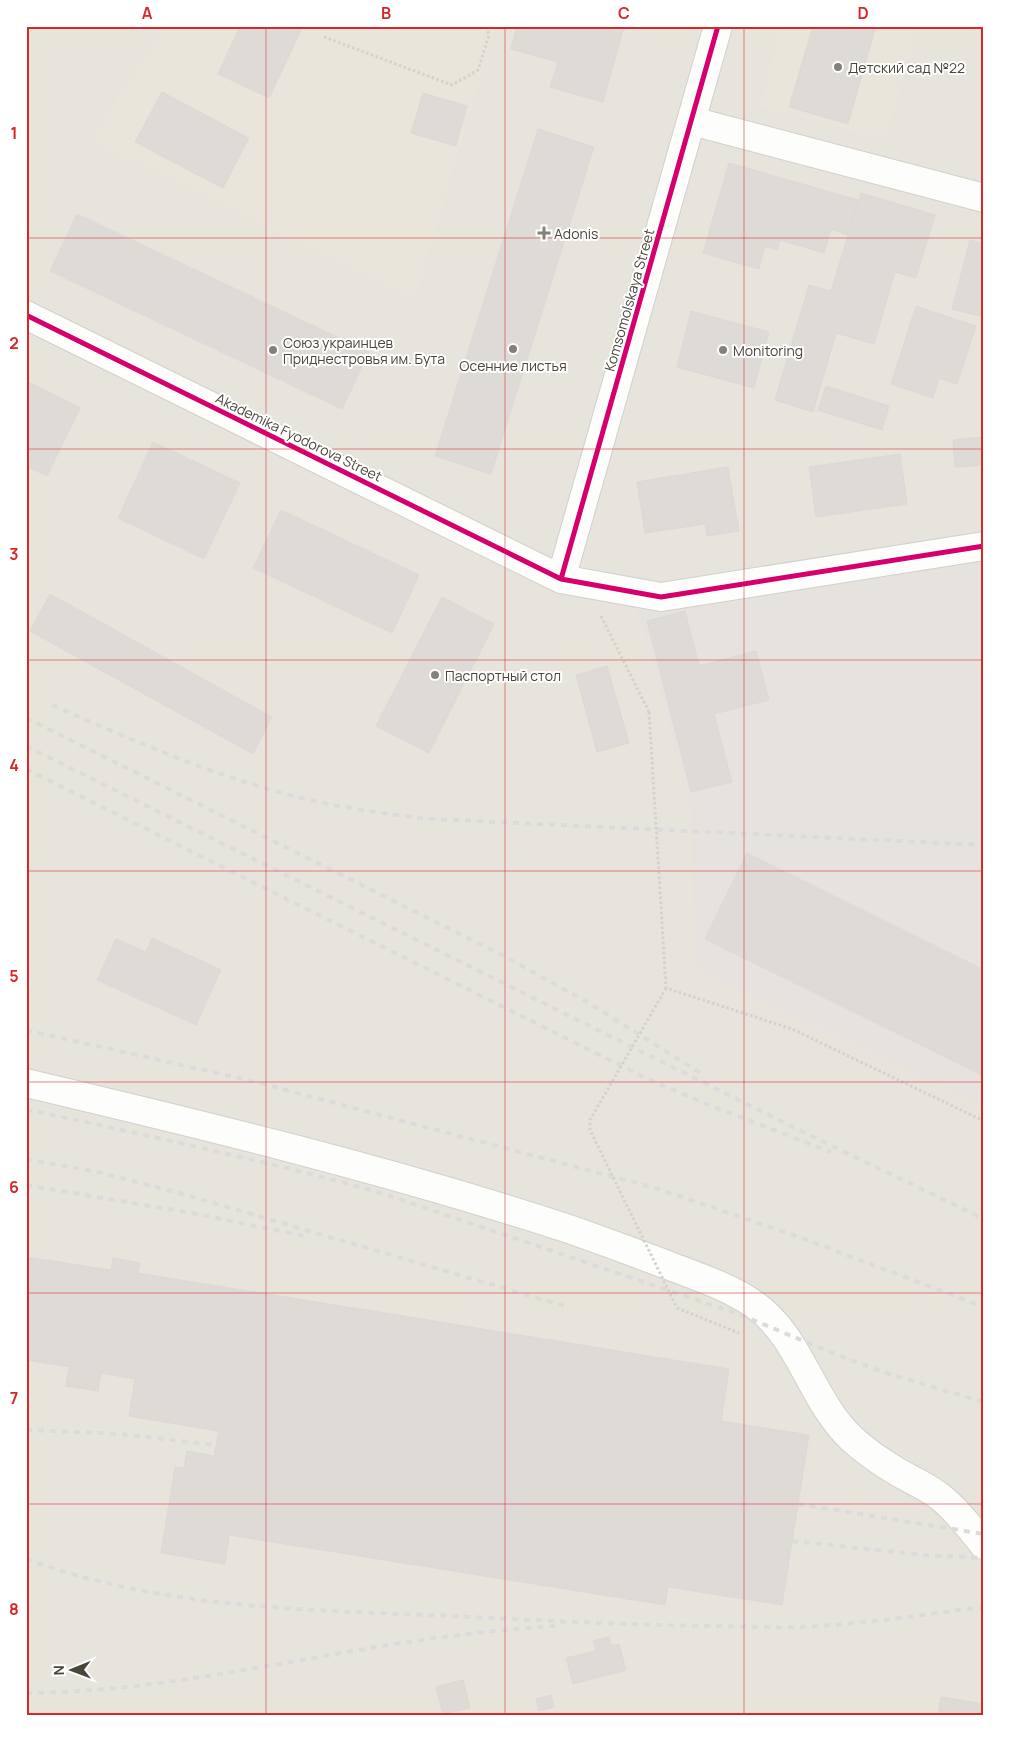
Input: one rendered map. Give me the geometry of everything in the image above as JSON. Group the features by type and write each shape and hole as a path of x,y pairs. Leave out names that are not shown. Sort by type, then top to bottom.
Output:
{"street":[{"name":"Komsomolskaya Street","path":"573,581 718,26"},
{"path":"692,121 984,198"},
{"name":"Akademika Fyodorova Street","path":"26,315 573,581 661,597 984,546"},
{"path":"26,1083 185,1121 343,1162 496,1205 600,1240 705,1279 755,1305 773,1322 796,1353 808,1378 834,1419 852,1438 896,1471 940,1497 960,1516 984,1545"}],"path":[{"path":"324,37 452,85 478,70 489,35 486,26"},
{"path":"573,581 649,712 666,988 590,1120 590,1130 676,1308 747,1336"},
{"path":"666,988 792,1029 984,1122"}],"shaded area":[{"path":"26,26 984,26 984,1716 26,1716"},
{"path":"163,26 495,26 415,300 90,141"},
{"name":"Детский сад №22","path":"781,26 917,26 886,141 759,107"},
{"path":"984,553 984,1106 695,967 691,805 635,599"}],"building":[{"path":"240,26 303,26 269,98 218,74"},
{"path":"517,26 624,26 603,102 550,87 558,62 511,49"},
{"path":"813,26 876,26 848,124 789,107"},
{"path":"162,92 249,138 223,188 135,142"},
{"path":"423,93 467,106 456,146 411,133"},
{"path":"538,129 594,147 491,474 435,456"},
{"path":"729,163 858,200 848,235 831,229 824,253 780,240 777,250 765,246 759,269 703,253"},
{"path":"861,193 935,215 916,278 895,272 874,344 836,333 813,412 775,400 809,285 831,291"},
{"path":"77,214 369,352 342,409 50,271"},
{"path":"970,240 984,244 984,317 952,309"},
{"path":"916,306 976,326 957,384 939,378 933,398 891,384"},
{"name":"Monitoring","path":"691,311 769,332 754,388 677,367"},
{"path":"26,381 80,408 47,476 26,466"},
{"path":"826,386 889,406 882,430 818,410"},
{"path":"984,437 984,465 955,467 953,440"},
{"path":"153,442 240,483 204,559 118,518"},
{"path":"900,454 907,504 816,517 809,467"},
{"path":"728,467 739,531 707,536 705,524 645,533 637,482"},
{"path":"281,510 419,575 392,633 253,568"},
{"path":"50,594 272,717 253,754 30,631"},
{"name":"Паспортный стол","path":"442,597 494,624 429,753 376,726"},
{"path":"685,611 699,666 756,651 769,700 714,714 732,782 691,792 647,621"},
{"path":"607,666 629,743 597,752 576,675"},
{"path":"747,853 984,970 984,1076 705,939"},
{"path":"152,938 221,970 196,1025 97,980 116,939 146,952"},
{"path":"26,1257 111,1270 113,1258 140,1263 138,1273 729,1369 721,1421 809,1435 782,1605 668,1587 665,1605 229,1535 225,1564 161,1553 175,1467 184,1468 187,1451 214,1456 219,1431 129,1416 135,1379 101,1373 98,1391 66,1386 69,1367 26,1360"},
{"path":"609,1637 611,1646 619,1644 626,1670 573,1684 566,1658 596,1651 593,1641"},
{"path":"463,1680 470,1708 443,1714 436,1687"},
{"path":"551,1695 554,1707 539,1711 536,1699"},
{"path":"941,1697 984,1704 984,1716 938,1716"}],"railway":[{"path":"52,705 217,773 285,794 375,812 432,819 984,845"},
{"path":"26,718 500,954 587,1002 704,1075"},
{"path":"26,746 797,1129 984,1219"},
{"path":"26,769 648,1079 714,1107 831,1152"},
{"path":"26,1030 252,1081 659,1189 796,1236 984,1307"},
{"path":"26,1110 249,1159 320,1176 390,1196 741,1315 889,1374 984,1402"},
{"path":"26,1159 98,1172 183,1194 568,1307"},
{"path":"26,1185 197,1214 304,1236"},
{"path":"26,1430 120,1434 216,1445"},
{"path":"798,1504 984,1534"},
{"path":"792,1541 923,1555 984,1558"},
{"path":"26,1559 77,1576 129,1588 182,1597 236,1604 344,1612 614,1623 788,1627 868,1622 982,1607"},
{"path":"26,1693 75,1691 173,1681 415,1641 555,1626"}],"cycle path":[{"path":"561,579 718,26"},
{"path":"26,315 561,579 661,597 984,546"}],"place":[{"name":"Детский сад №22","path":"838,67"},
{"name":"Adonis","path":"544,233"},
{"name":"Осенние листья","path":"513,349"},
{"name":"Союз украинцев Приднестровья им. Бута","path":"273,350"},
{"name":"Monitoring","path":"723,350"},
{"name":"Паспортный стол","path":"435,675"}]}
